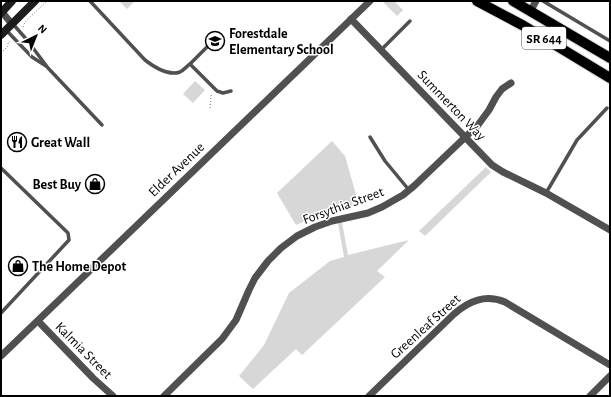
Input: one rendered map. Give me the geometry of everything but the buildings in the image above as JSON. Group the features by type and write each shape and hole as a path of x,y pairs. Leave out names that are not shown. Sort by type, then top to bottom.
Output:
{"main road":[{"path":"1,12 12,1"},
{"path":"3,30 12,24 35,1"},
{"name":"SR 644","path":"477,1 524,26 610,78"},
{"name":"SR 644","path":"513,1 531,10 610,58"}],"street":[{"name":"Elder Avenue","path":"1,356 370,1"},
{"path":"531,10 536,1"},
{"path":"1,12 12,24"},
{"name":"Summerton Way","path":"351,19 492,165 546,192 610,230"},
{"name":"Forsythia Street","path":"164,396 222,339 236,320 255,278 268,261 281,248 298,236 315,227 332,221 368,213 382,207 409,190 483,119 502,89 511,82"},
{"name":"Greenleaf Street","path":"369,396 454,314 467,304 483,298 493,298 505,302 610,365"},
{"name":"Kalmia Street","path":"38,321 92,378 113,396"},
{"path":"590,396 610,376"}],"lane":[{"path":"90,1 145,60 151,65 166,72 180,72 210,44"},
{"path":"543,1 610,41"},
{"path":"381,50 410,21"},
{"path":"12,24 48,68 102,125"},
{"path":"3,30 32,57 48,68"},
{"path":"190,64 215,90 223,93 231,91"},
{"path":"546,192 577,140 607,108"},
{"path":"370,137 385,162 409,190"},
{"path":"1,168 68,234 69,240 1,313"}],"path":[{"path":"19,31 25,25 25,22 47,1"},
{"path":"1,52 8,46 8,43 13,38"},
{"path":"210,108 211,96 215,90"}],"shaded area":[{"path":"119,1 135,1 127,9"},
{"path":"382,1 394,1 403,10 397,16"},
{"path":"195,81 205,90 193,103 183,94"},
{"path":"332,141 345,156 359,205 325,213 296,225 277,193"},
{"path":"486,167 491,172 425,236 419,231"},
{"path":"342,222 348,255 409,240 377,271 385,277 302,355 296,349 253,389 239,376 264,345 289,293 330,261 344,257 338,223"}],"place":[{"name":"Forestdale Elementary School","path":"215,41"},
{"name":"Great Wall","path":"17,142"},
{"name":"Best Buy","path":"95,184"},
{"name":"The Home Depot","path":"18,266"}]}
